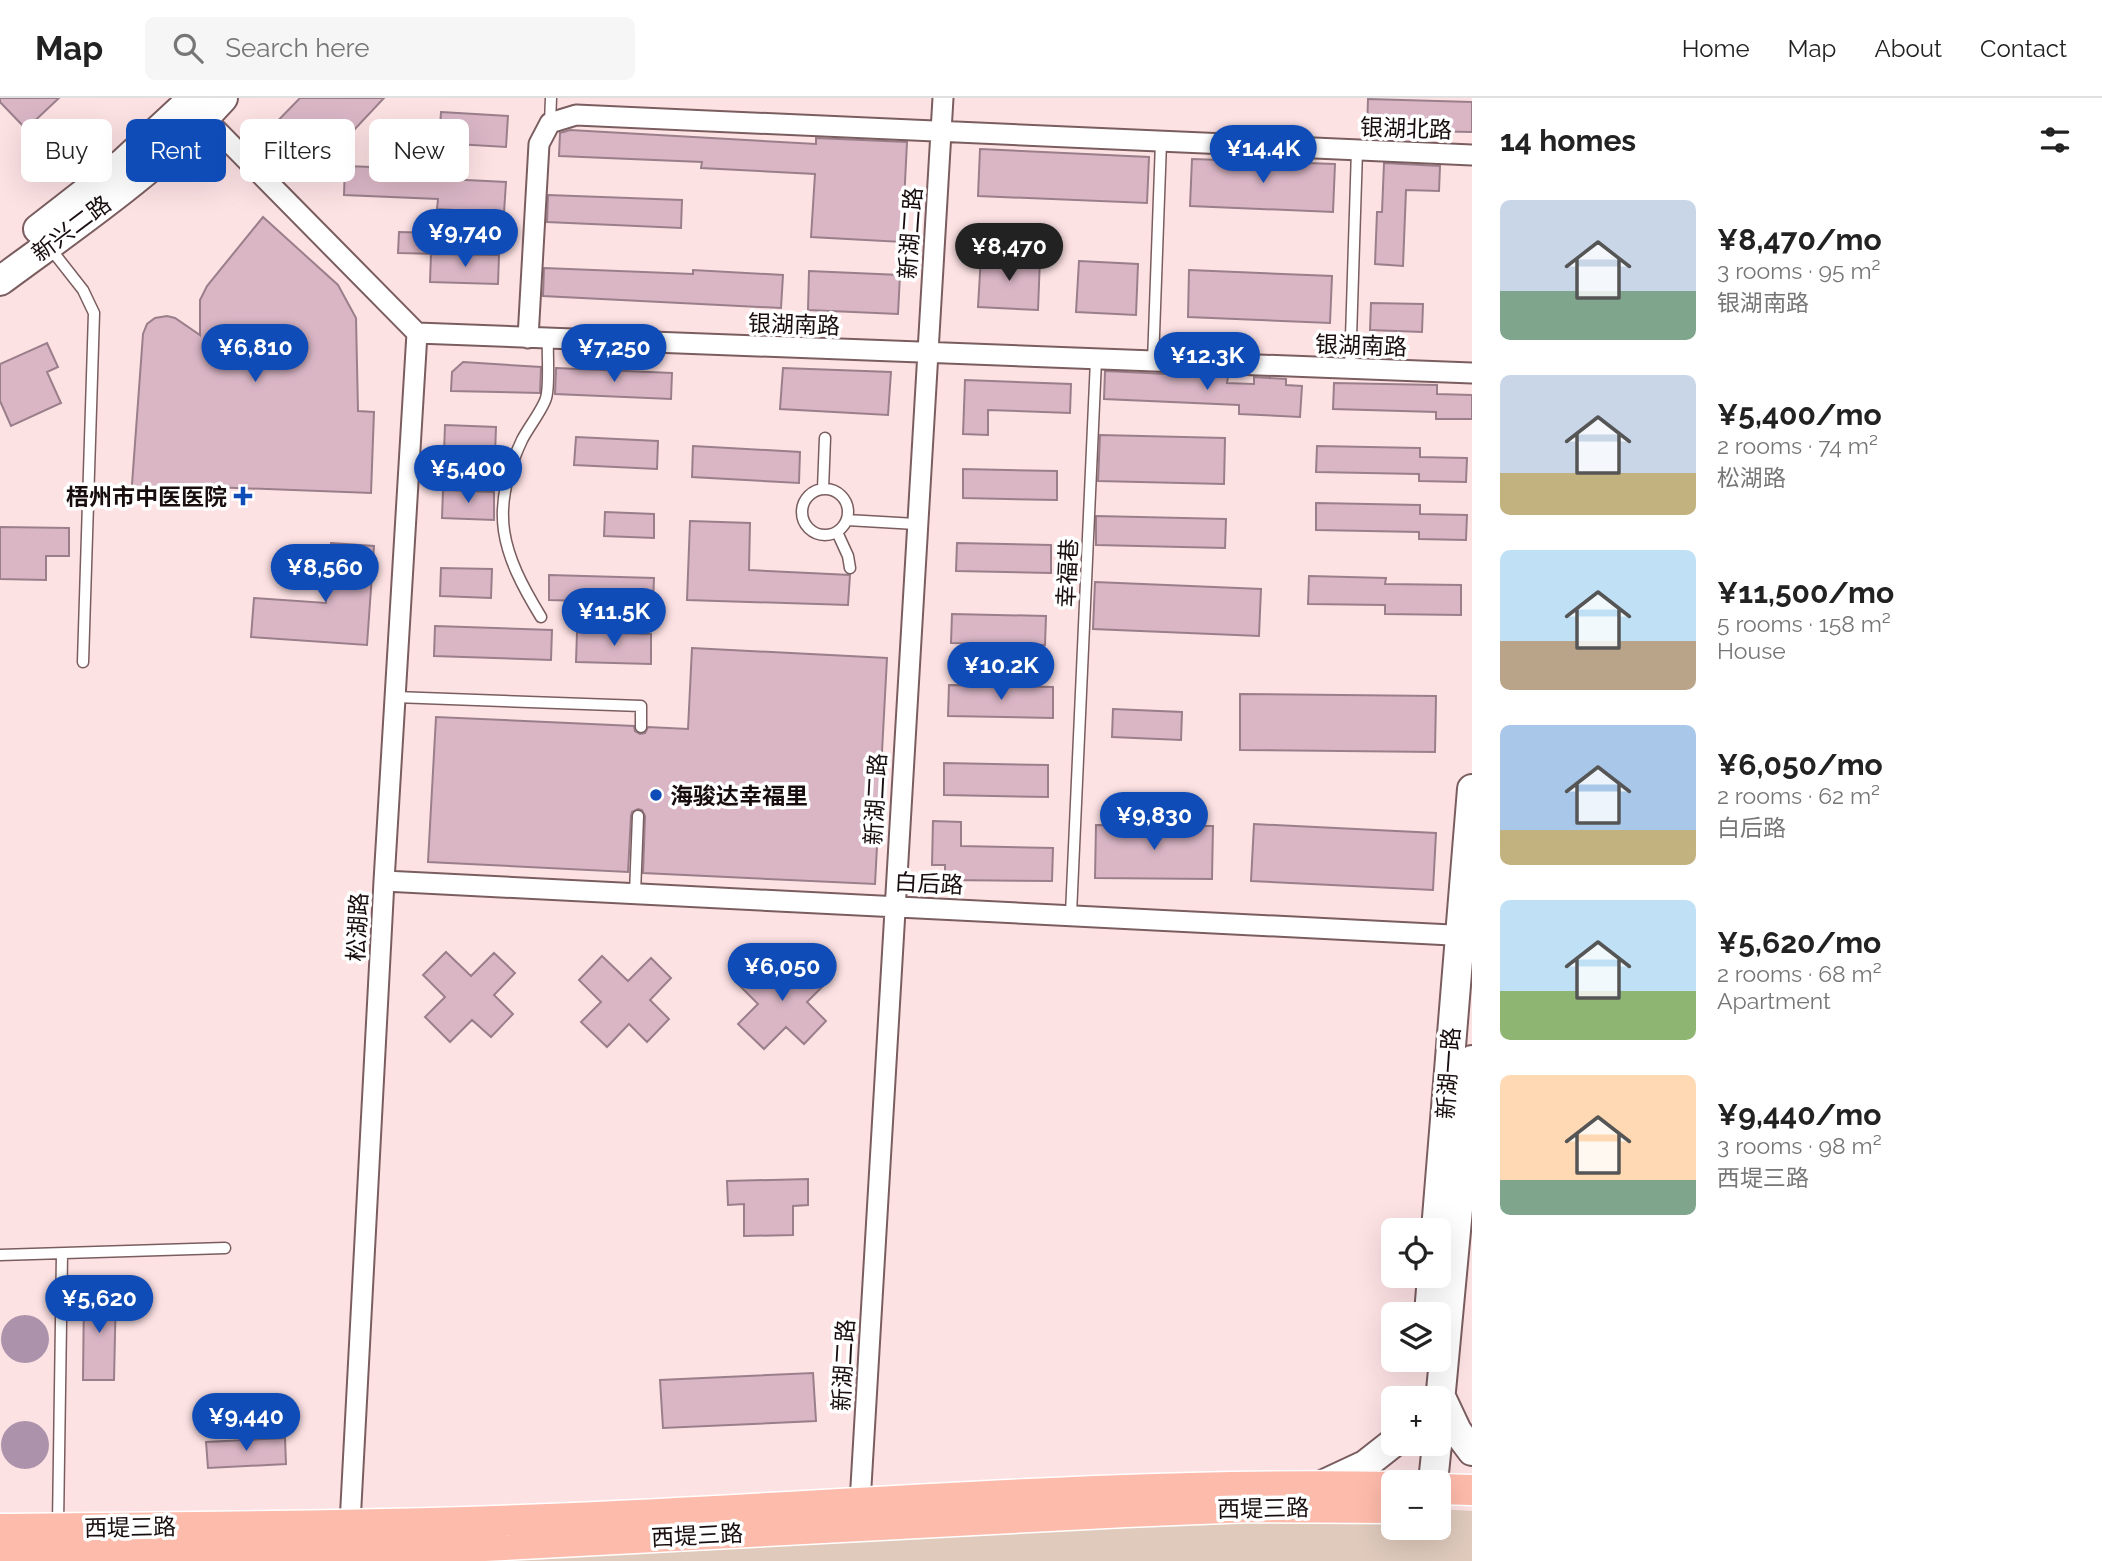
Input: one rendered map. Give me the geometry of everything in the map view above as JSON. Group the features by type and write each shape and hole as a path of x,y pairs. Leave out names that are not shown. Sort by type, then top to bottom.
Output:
{"main road":[{"name":"西堤三路","path":"0,1529 574,1518 1138,1489 1381,1487"},
{"path":"1451,1489 1472,1490"},
{"name":"西堤三路","path":"0,1554 390,1551 1139,1511 1250,1507 1381,1508"},
{"path":"1451,1510 1472,1511"}],"street":[{"name":"新湖二路","path":"860,1503 943,98"},
{"path":"196,106 417,333"},
{"name":"新兴二路","path":"0,281 138,178 196,106"},
{"name":"新兴二路","path":"0,258 196,106"},
{"name":"银湖北路","path":"550,123 576,114 1472,155"},
{"path":"528,338 539,144 550,123"},
{"name":"银湖南路","path":"417,333 1472,373"},
{"name":"松湖路","path":"349,1524 417,333"},
{"name":"新湖一路","path":"1437,1218 1465,935 1472,789"},
{"name":"白后路","path":"384,881 1465,935"},
{"name":"新湖一路","path":"1431,1386 1472,1060"},
{"path":"1451,1425 1472,1451"},
{"path":"1320,1486 1365,1465 1381,1452"}],"lane":[{"path":"550,123 551,98"},
{"path":"1153,362 1161,142"},
{"path":"1350,369 1357,150"},
{"path":"48,245 83,290 94,313 83,662"},
{"path":"541,617 517,576 505,547 502,510 514,459 546,398 548,339"},
{"name":"幸福巷","path":"1071,914 1096,360"},
{"path":"823,489 825,438"},
{"path":"823,489 838,493 844,498 848,513 847,520 837,532 822,535 808,529 801,515 804,500 809,494 823,489"},
{"path":"847,520 916,524"},
{"path":"837,532 848,556 850,568"},
{"path":"395,697 641,706 641,727"},
{"path":"635,893 638,816"},
{"path":"0,1255 225,1248"},
{"path":"58,1528 62,1254"}],"shaded area":[{"path":"25,1315 42,1322 49,1339 42,1356 25,1363 8,1356 1,1339 8,1322"},
{"path":"25,1421 42,1428 49,1445 42,1462 25,1469 8,1462 1,1445 8,1428"},
{"path":"1381,1508 1381,1540 1451,1540 1451,1510 1472,1511 1472,1561 0,1561"}],"building":[{"path":"0,98 59,98 37,119 21,119 21,124 0,102"},
{"path":"300,98 384,98 355,129 355,119 280,119"},
{"path":"1368,99 1472,102 1472,132 1367,130"},
{"path":"441,112 508,116 506,147 469,145 469,119 441,119"},
{"path":"570,130 816,144 816,138 907,142 902,242 811,237 815,174 701,168 702,162 559,156 560,133"},
{"path":"980,149 1149,157 1147,203 978,196"},
{"path":"1192,159 1335,164 1333,212 1190,206"},
{"path":"1384,163 1440,166 1439,191 1406,190 1403,266 1375,264 1377,212 1382,212"},
{"path":"355,166 369,167 369,182 506,182 504,213 437,209 438,199 344,195 344,182 355,182"},
{"path":"548,195 682,200 681,228 547,222"},
{"path":"263,217 338,285 356,318 358,411 374,412 371,493 184,486 181,505 131,498 143,334 147,324 155,318 167,316 175,318 200,335 200,300 207,286"},
{"path":"399,232 439,233 439,254 398,253"},
{"path":"431,254 499,255 498,284 430,282"},
{"path":"981,256 1040,258 1038,310 978,307"},
{"path":"1079,261 1138,264 1136,315 1076,312"},
{"path":"544,268 693,274 693,270 783,275 781,308 543,296"},
{"path":"1189,270 1332,276 1330,323 1188,317"},
{"path":"809,271 900,275 898,314 808,310"},
{"path":"1371,303 1423,304 1422,332 1370,330"},
{"path":"47,343 58,367 47,372 61,403 11,426 0,401 0,364"},
{"path":"463,362 541,367 540,393 451,391 452,372"},
{"path":"556,368 672,373 671,399 555,394"},
{"path":"783,368 891,372 888,415 780,409"},
{"path":"1105,371 1228,377 1227,383 1254,384 1254,377 1286,379 1286,385 1302,386 1300,417 1239,414 1239,405 1104,399"},
{"path":"965,380 1071,384 1070,413 988,410 988,435 963,434"},
{"path":"1334,383 1437,385 1437,394 1472,395 1472,419 1436,419 1436,412 1333,409"},
{"path":"445,425 496,427 495,455 444,453"},
{"path":"1100,435 1225,438 1224,484 1098,481"},
{"path":"576,437 658,441 657,469 574,465"},
{"path":"693,446 800,452 799,483 692,477"},
{"path":"1317,446 1420,448 1420,457 1467,458 1466,482 1419,481 1419,474 1316,472"},
{"path":"963,469 1057,471 1057,500 963,498"},
{"path":"443,490 494,492 494,520 442,518"},
{"path":"1316,503 1420,505 1420,514 1467,515 1466,540 1419,539 1419,532 1316,530"},
{"path":"605,512 654,514 654,538 604,536"},
{"path":"1096,516 1226,519 1225,548 1096,545"},
{"path":"690,521 750,523 749,570 850,575 848,605 687,600"},
{"path":"0,527 69,528 69,556 46,556 46,580 0,579"},
{"path":"331,543 374,546 367,645 251,637 254,598 326,603"},
{"path":"957,543 1051,545 1051,573 956,571"},
{"path":"441,568 492,569 491,598 440,596"},
{"path":"549,575 654,578 653,603 549,600"},
{"path":"1309,576 1386,578 1385,584 1461,585 1461,615 1385,614 1385,605 1308,604"},
{"path":"1095,582 1261,589 1259,636 1093,629"},
{"path":"952,614 1046,616 1045,645 951,643"},
{"path":"435,626 552,630 551,660 434,656"},
{"path":"577,632 651,634 651,664 576,662"},
{"name":"海骏达幸福里","path":"692,648 887,658 875,884 643,873 645,816 642,810 638,809 632,812 631,816 628,872 428,862 436,717 634,726 635,731 640,734 645,733 648,727 688,729"},
{"path":"949,685 1053,687 1053,718 948,716"},
{"path":"1240,694 1436,696 1435,752 1240,750"},
{"path":"1113,709 1182,712 1181,740 1112,737"},
{"path":"944,763 1048,765 1048,797 944,795"},
{"path":"933,821 961,822 961,846 1053,848 1052,881 945,880 945,865 932,865"},
{"path":"1254,824 1436,833 1433,890 1251,881"},
{"path":"1096,825 1213,826 1212,879 1095,878"},
{"path":"446,952 471,976 494,953 515,973 494,995 513,1014 491,1037 472,1020 450,1042 425,1017 445,997 423,975"},
{"path":"602,956 628,981 651,958 671,978 650,1000 669,1019 647,1042 629,1024 607,1047 581,1022 601,1002 579,980"},
{"path":"759,959 784,984 808,960 829,980 807,1002 826,1021 804,1044 786,1027 764,1049 738,1024 758,1004 736,982"},
{"path":"808,1179 808,1205 793,1206 793,1235 744,1236 744,1204 728,1205 727,1181"},
{"path":"84,1290 116,1290 114,1380 83,1380"},
{"path":"813,1373 816,1421 663,1428 660,1380"},
{"path":"285,1438 286,1464 208,1468 206,1442"}],"place":[{"name":"梧州市中医医院","path":"243,496"},
{"name":"海骏达幸福里","path":"656,795"}]}
